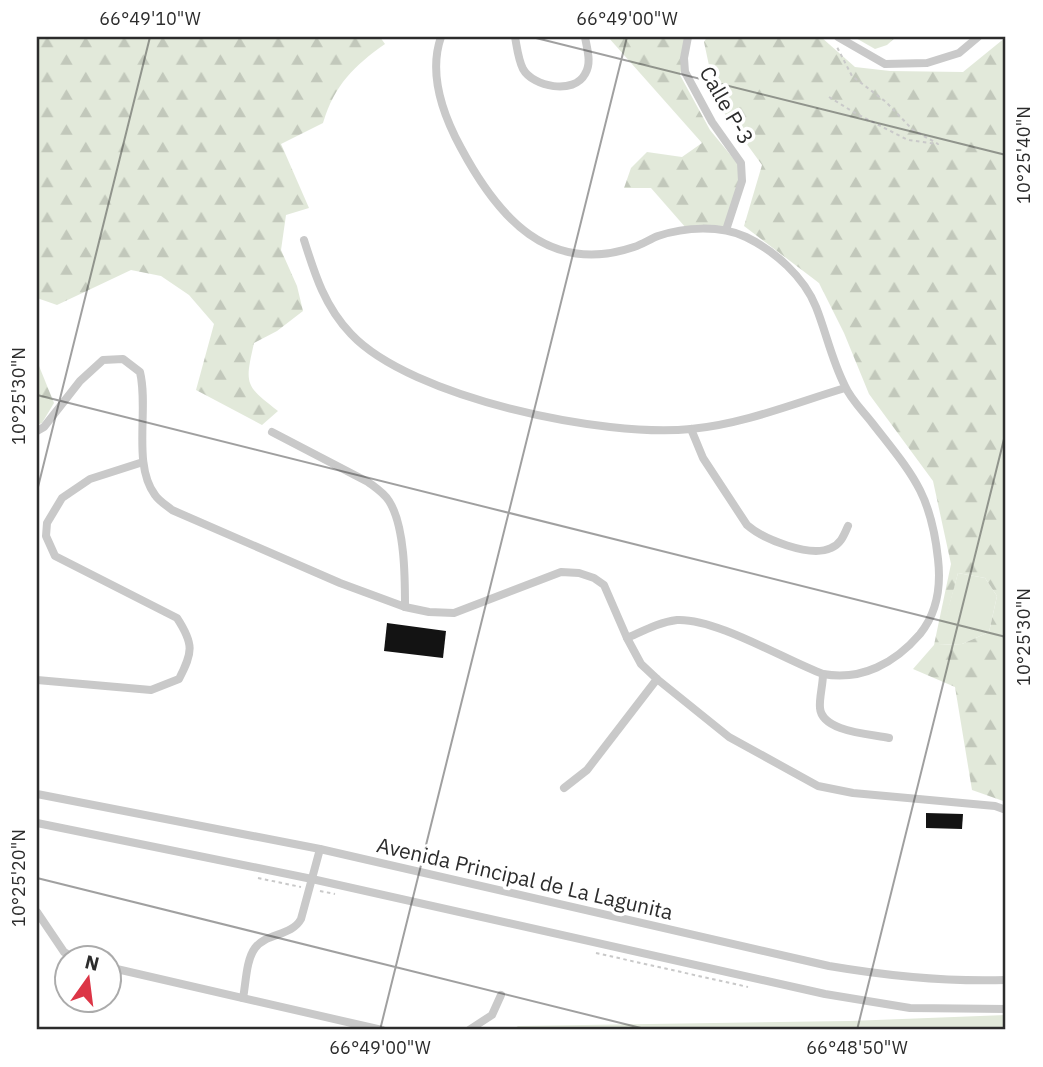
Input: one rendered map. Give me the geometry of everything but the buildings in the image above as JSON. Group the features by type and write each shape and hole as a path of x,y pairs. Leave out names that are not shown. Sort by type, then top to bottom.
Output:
{"street":[{"path":"441,37 436,59 437,82 449,125 464,153 507,217 520,229 555,249 583,255 617,252 659,236 705,228 726,230 746,237 772,254 806,287 815,304 845,388 914,477 923,492 931,516 937,545 939,586 932,616 904,651 865,673 837,677 823,674 715,627 679,620 655,625 626,638"},
{"path":"515,37 524,70 531,77 556,86 577,82 584,77 589,62 585,37"},
{"name":"Calle P-3","path":"688,37 684,58 685,72 712,122 741,163 742,181 726,230"},
{"path":"838,37 885,64 927,62 960,53 978,37"},
{"path":"304,240 317,281 330,309 352,335 369,351 391,365 454,392 520,410 611,427 691,429 743,419 845,388"},
{"path":"37,431 44,427 80,381 103,360 123,359 141,372 144,388 143,462 148,483 155,496 172,510 340,583 405,607 429,612 454,614 561,572 579,573 594,578 604,585 626,638 641,664 729,737 818,786 853,793 995,806 1006,810"},
{"path":"691,429 703,458 747,525 755,532 790,546 820,551 832,548 841,541 848,526"},
{"path":"272,432 383,492 391,503 405,558 405,607"},
{"path":"37,680 151,690 178,679 188,660 190,637 177,618 55,556 46,536 47,523 62,498 90,479 143,462"},
{"path":"823,674 820,707 826,721 835,727 889,738"},
{"path":"564,788 583,775 657,679"},
{"name":"Avenida Principal de La Lagunita","path":"37,794 320,849 829,966 886,976 942,981 1006,980"},
{"path":"37,823 312,879 825,994 910,1008 1006,1009"},
{"path":"243,998 252,951 259,943 298,926 320,849"},
{"path":"37,912 59,944"},
{"path":"122,970 382,1030"},
{"path":"469,1030 492,1015 501,995"}],"path":[{"path":"829,97 908,140 938,144 913,130 886,102 852,76 837,47"}],"green space":[{"path":"37,37 380,37 385,44 347,77 333,97 323,123 281,144 309,208 286,215 281,250 297,286 303,311 277,331 254,343 249,367 250,383 259,395 278,411 262,425 196,390 214,324 189,295 161,276 131,270 57,305 37,298"},
{"path":"608,37 688,37 680,75 710,130 742,169 724,232 686,228 651,188 624,188 631,168 647,152 682,157 702,143"},
{"path":"707,37 821,37 855,67 890,71 963,72 1006,37 1006,802 972,790 955,687 913,669 934,645 951,564 933,481 869,394 844,333 819,283 744,226 762,165 717,103 704,42","holes":["958,573 985,578 997,596 989,632 962,644 939,645"]},
{"path":"854,37 896,37 887,45 875,49"},
{"path":"37,361 54,403 42,423 37,425"},
{"path":"958,573 985,578 997,596 989,632 962,644 938,645"},
{"path":"1006,1015 1006,1030 512,1030 518,1026 850,1021"}]}
